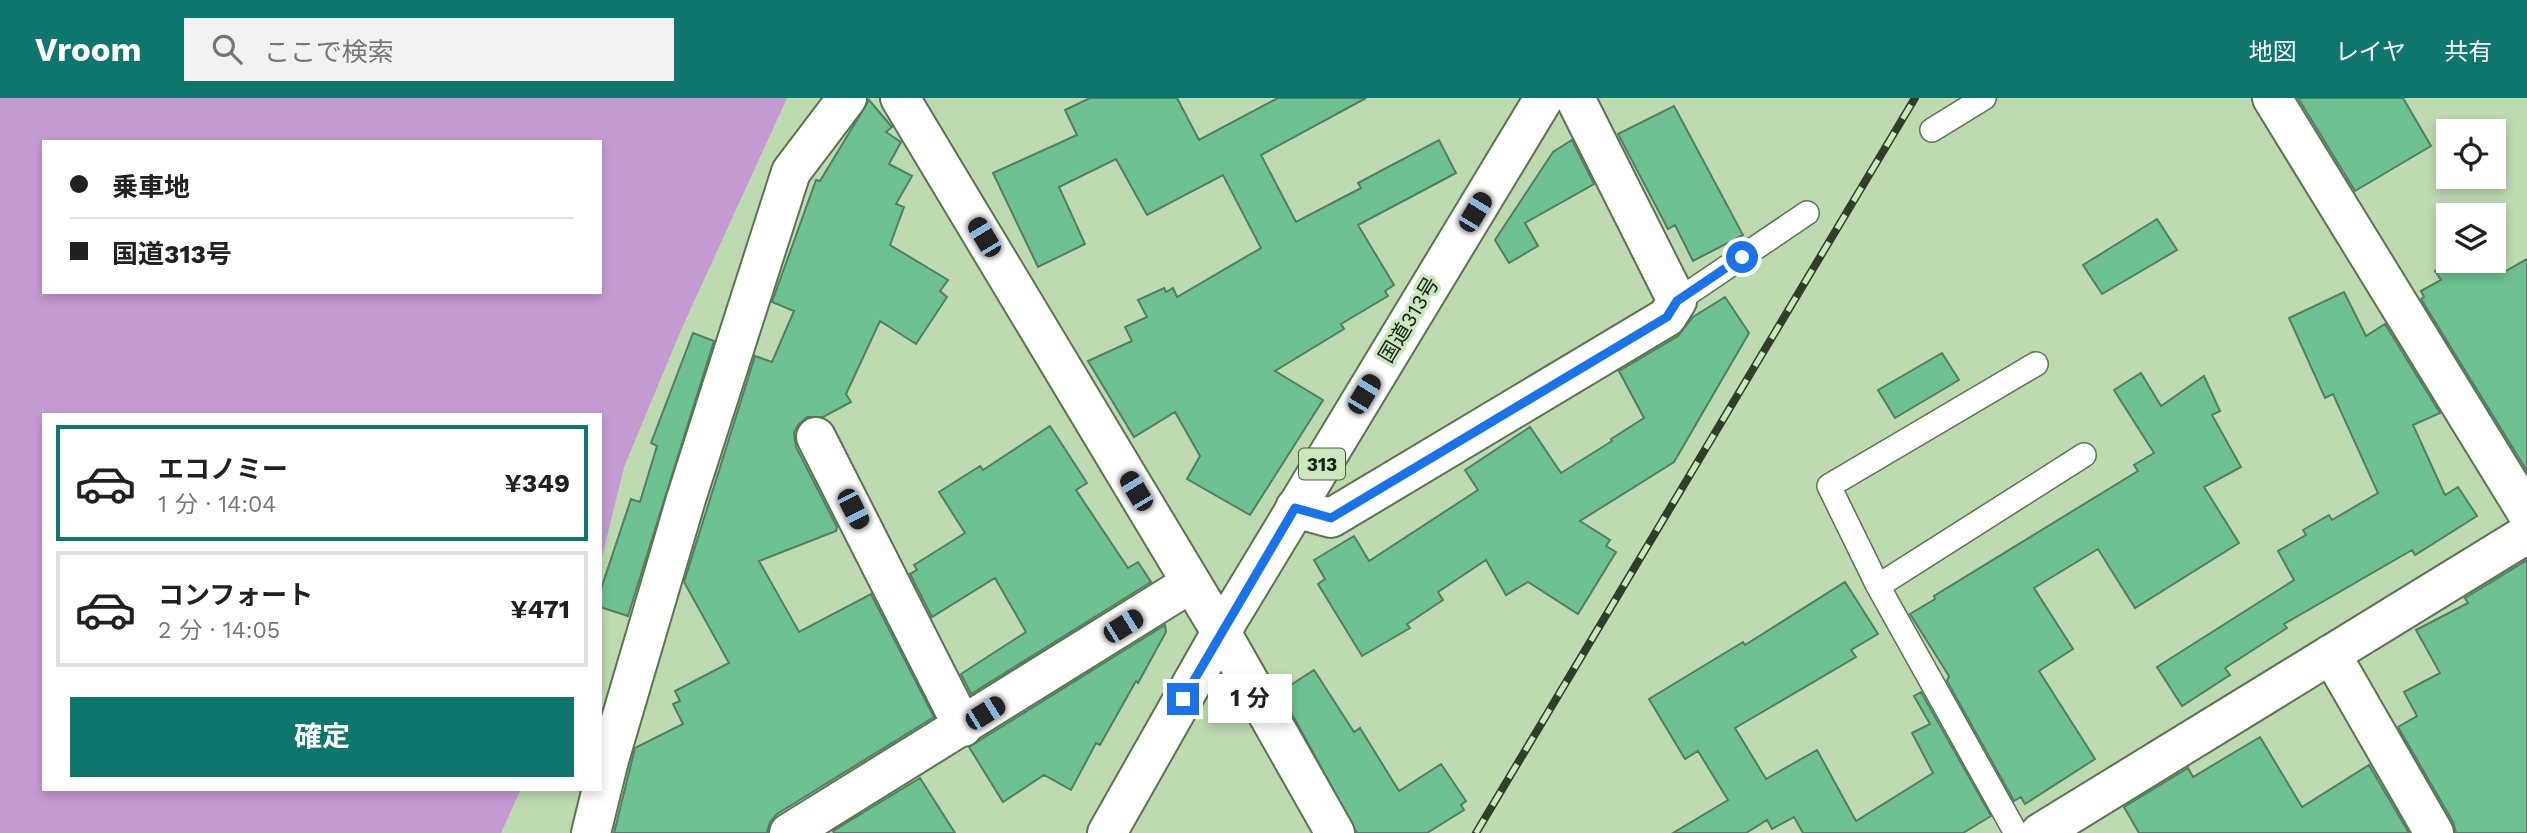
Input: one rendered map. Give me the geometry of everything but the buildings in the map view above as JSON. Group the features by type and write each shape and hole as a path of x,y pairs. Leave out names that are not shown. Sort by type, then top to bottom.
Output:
{"main road":[{"path":"602,788 678,525 791,172 847,98"},
{"path":"901,98 1221,632 1335,833"},
{"name":"国道313号","path":"1107,833 1221,632 1544,98"},
{"path":"1295,508 1331,518 1667,317 1677,301 1575,98"},
{"path":"2273,98 2527,513"},
{"path":"816,437 963,727"},
{"path":"2050,830 2527,534"},
{"path":"789,833 1191,583"},
{"path":"2331,654 2434,833"},
{"path":"591,833 601,791"}],"lane":[{"path":"1932,130 1984,98"},
{"path":"1677,301 1807,213"},
{"path":"2016,833 1878,586 1829,486 2036,365"},
{"path":"1878,586 2084,455"}],"shaded area":[{"path":"0,98 787,98 681,330 624,467 602,557 602,413 42,413 42,791 520,791 501,833 0,833"}],"railway":[{"path":"1476,833 1915,98"}],"route":[{"path":"1183,699 1295,508 1331,518 1667,317 1677,301 1742,257"}]}
